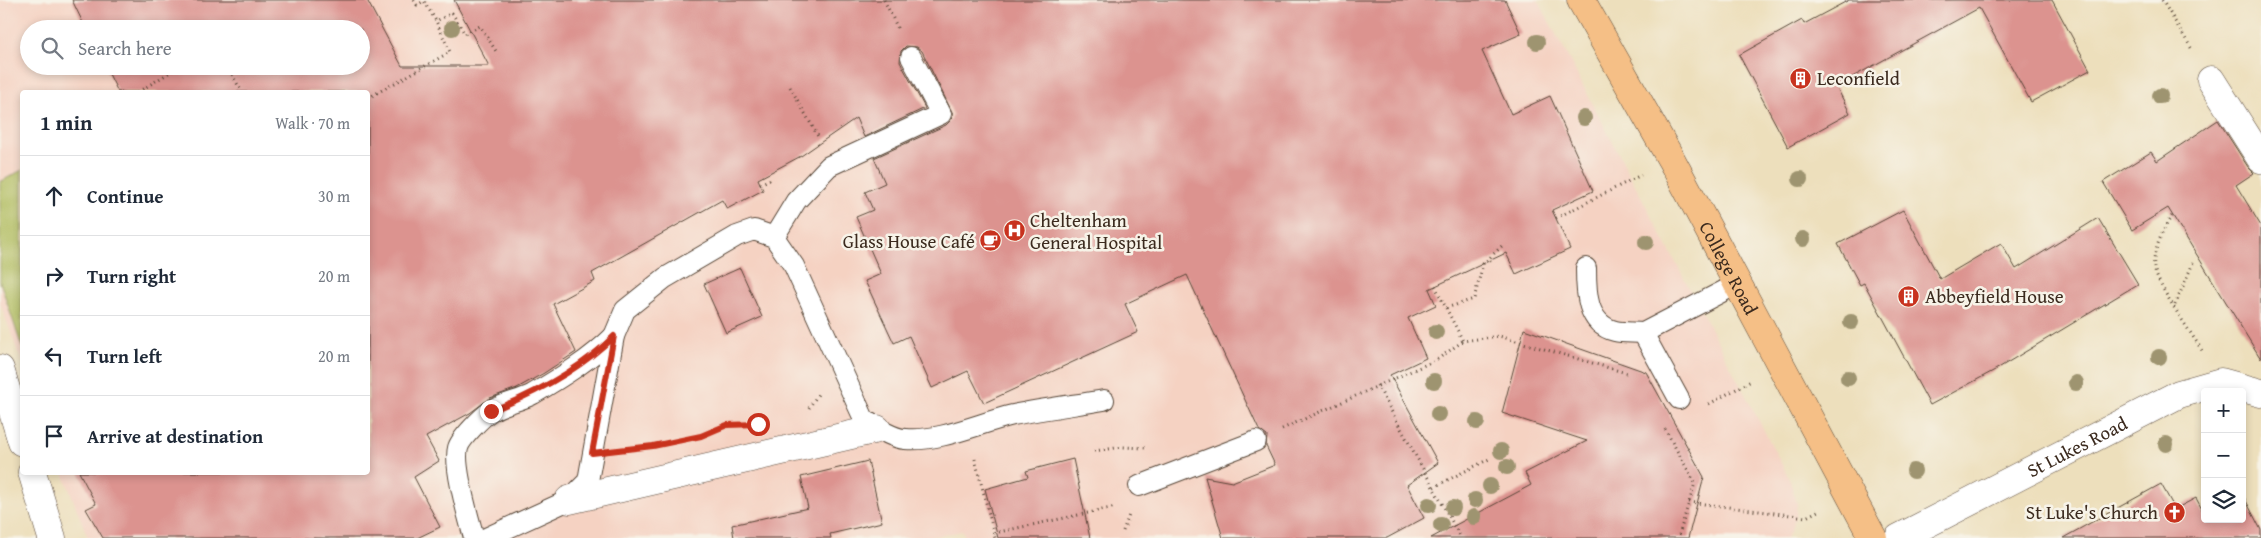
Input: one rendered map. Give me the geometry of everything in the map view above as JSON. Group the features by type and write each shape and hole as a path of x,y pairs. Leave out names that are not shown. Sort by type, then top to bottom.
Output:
{"main road":[{"name":"College Road","path":"1581,0 1671,159 1873,538"}],"street":[{"path":"2211,80 2261,159"},
{"path":"0,369 20,435"},
{"path":"2221,382 2261,393"},
{"name":"St Lukes Road","path":"1899,538 2179,394 2221,382"},
{"path":"569,500 878,429"},
{"path":"33,475 52,538"}],"lane":[{"path":"774,236 796,201 829,166 941,114 911,57"},
{"path":"486,538 569,500 588,481 614,336 625,310 665,278 737,236 754,230 774,236 794,266 864,419 878,429 904,439 927,437 967,429 1013,415 1104,400"},
{"path":"1586,268 1588,306 1600,322 1614,331 1643,333 1737,284"},
{"path":"1643,333 1679,399"},
{"path":"474,538 466,513 459,476 458,448 468,433 491,411 532,395 601,349 614,336"},
{"path":"1139,486 1256,441"}],"path":[{"path":"370,97 450,52 425,0 416,5 414,0"},
{"path":"2162,0 2211,80"},
{"path":"436,21 452,13 465,34 480,26 496,51"},
{"path":"141,90 165,75"},
{"path":"232,75 241,90"},
{"path":"790,88 822,142"},
{"path":"1556,218 1671,159"},
{"path":"2172,216 2165,225 2159,239 2153,266 2159,281 2221,382"},
{"path":"1446,308 1474,299 1483,264 1503,246"},
{"path":"2174,305 2193,263"},
{"path":"1435,286 1463,341"},
{"path":"1256,441 1438,359 1463,341 1499,336 1633,375"},
{"path":"807,411 838,363"},
{"path":"1706,406 1780,364"},
{"path":"1377,385 1461,538"},
{"path":"1660,421 1695,483 1678,538"},
{"path":"1665,429 1673,424"},
{"path":"967,429 996,538"},
{"path":"1434,487 1491,458"},
{"path":"1689,502 1806,517 1850,494"},
{"path":"994,533 1124,505"}],"shaded area":[{"name":"Cheltenham General Hospital","path":"0,0 1538,0 1790,480 1797,504 1796,516 1786,538 965,538 963,531 925,538 88,538 64,475 370,475 370,90 20,90 20,358 0,303"}],"green space":[{"path":"20,171 20,341 0,282 0,182"}],"building":[{"path":"72,0 367,0 402,66 489,66 454,0 1505,0 1521,34 1482,51 1511,114 1550,96 1593,191 1552,210 1570,249 1516,274 1506,253 1429,289 1436,305 1408,318 1426,358 1390,375 1438,463 1407,485 1424,518 1387,538 1223,538 1205,477 1232,482 1275,465 1266,446 1267,436 1259,430 1187,275 1125,304 1138,332 984,403 968,371 932,388 909,336 894,343 865,281 881,274 856,217 873,210 865,192 885,183 874,158 946,125 951,120 953,114 922,51 917,47 906,46 901,51 900,62 925,108 864,137 856,118 801,156 758,179 763,190 727,209 722,200 592,273 595,281 553,304 576,352 544,373 517,388 490,398 470,413 426,437 439,461 414,477 440,527 417,538 103,538 86,509 96,504 81,475 370,475 370,90 117,90 110,75 370,75 370,20 82,20"},
{"name":"Leconfield","path":"1849,0 2052,0 2090,70 2031,102 1979,8 1836,86 1850,113 1788,147 1739,55 1802,20 1804,24"},
{"path":"2218,120 2248,167 2254,173 2236,185 2261,226 2261,359 2168,208 2132,230 2103,182 2151,152 2157,161"},
{"path":"1903,210 1940,279 2001,243 2016,269 2098,218 2138,284 1995,370 1930,405 1864,283 1860,285 1838,244"},
{"path":"740,268 762,317 726,333 704,284"},
{"path":"1524,329 1646,372 1704,477 1688,538 1431,538 1531,485 1525,473 1587,441 1502,413"},
{"path":"1073,459 1090,538 998,538 985,489 1028,477 1026,471"},
{"path":"868,461 882,522 830,534 831,538 734,538 732,525 808,508 801,477"},
{"name":"St Luke's Church","path":"2161,484 2175,509 2196,498 2201,507 2201,523 2246,523 2246,501 2261,530 2261,538 2063,538"}],"place":[{"name":"Leconfield","path":"1801,78"},
{"name":"Cheltenham General Hospital","path":"1014,231"},
{"name":"Glass House Café","path":"991,241"},
{"name":"Abbeyfield House","path":"1909,296"},
{"name":"St Luke's Church","path":"2174,512"}],"route":[{"path":"491,411 532,395 601,349 614,336 604,398 592,453 653,446 701,436 727,425 758,424"}]}
